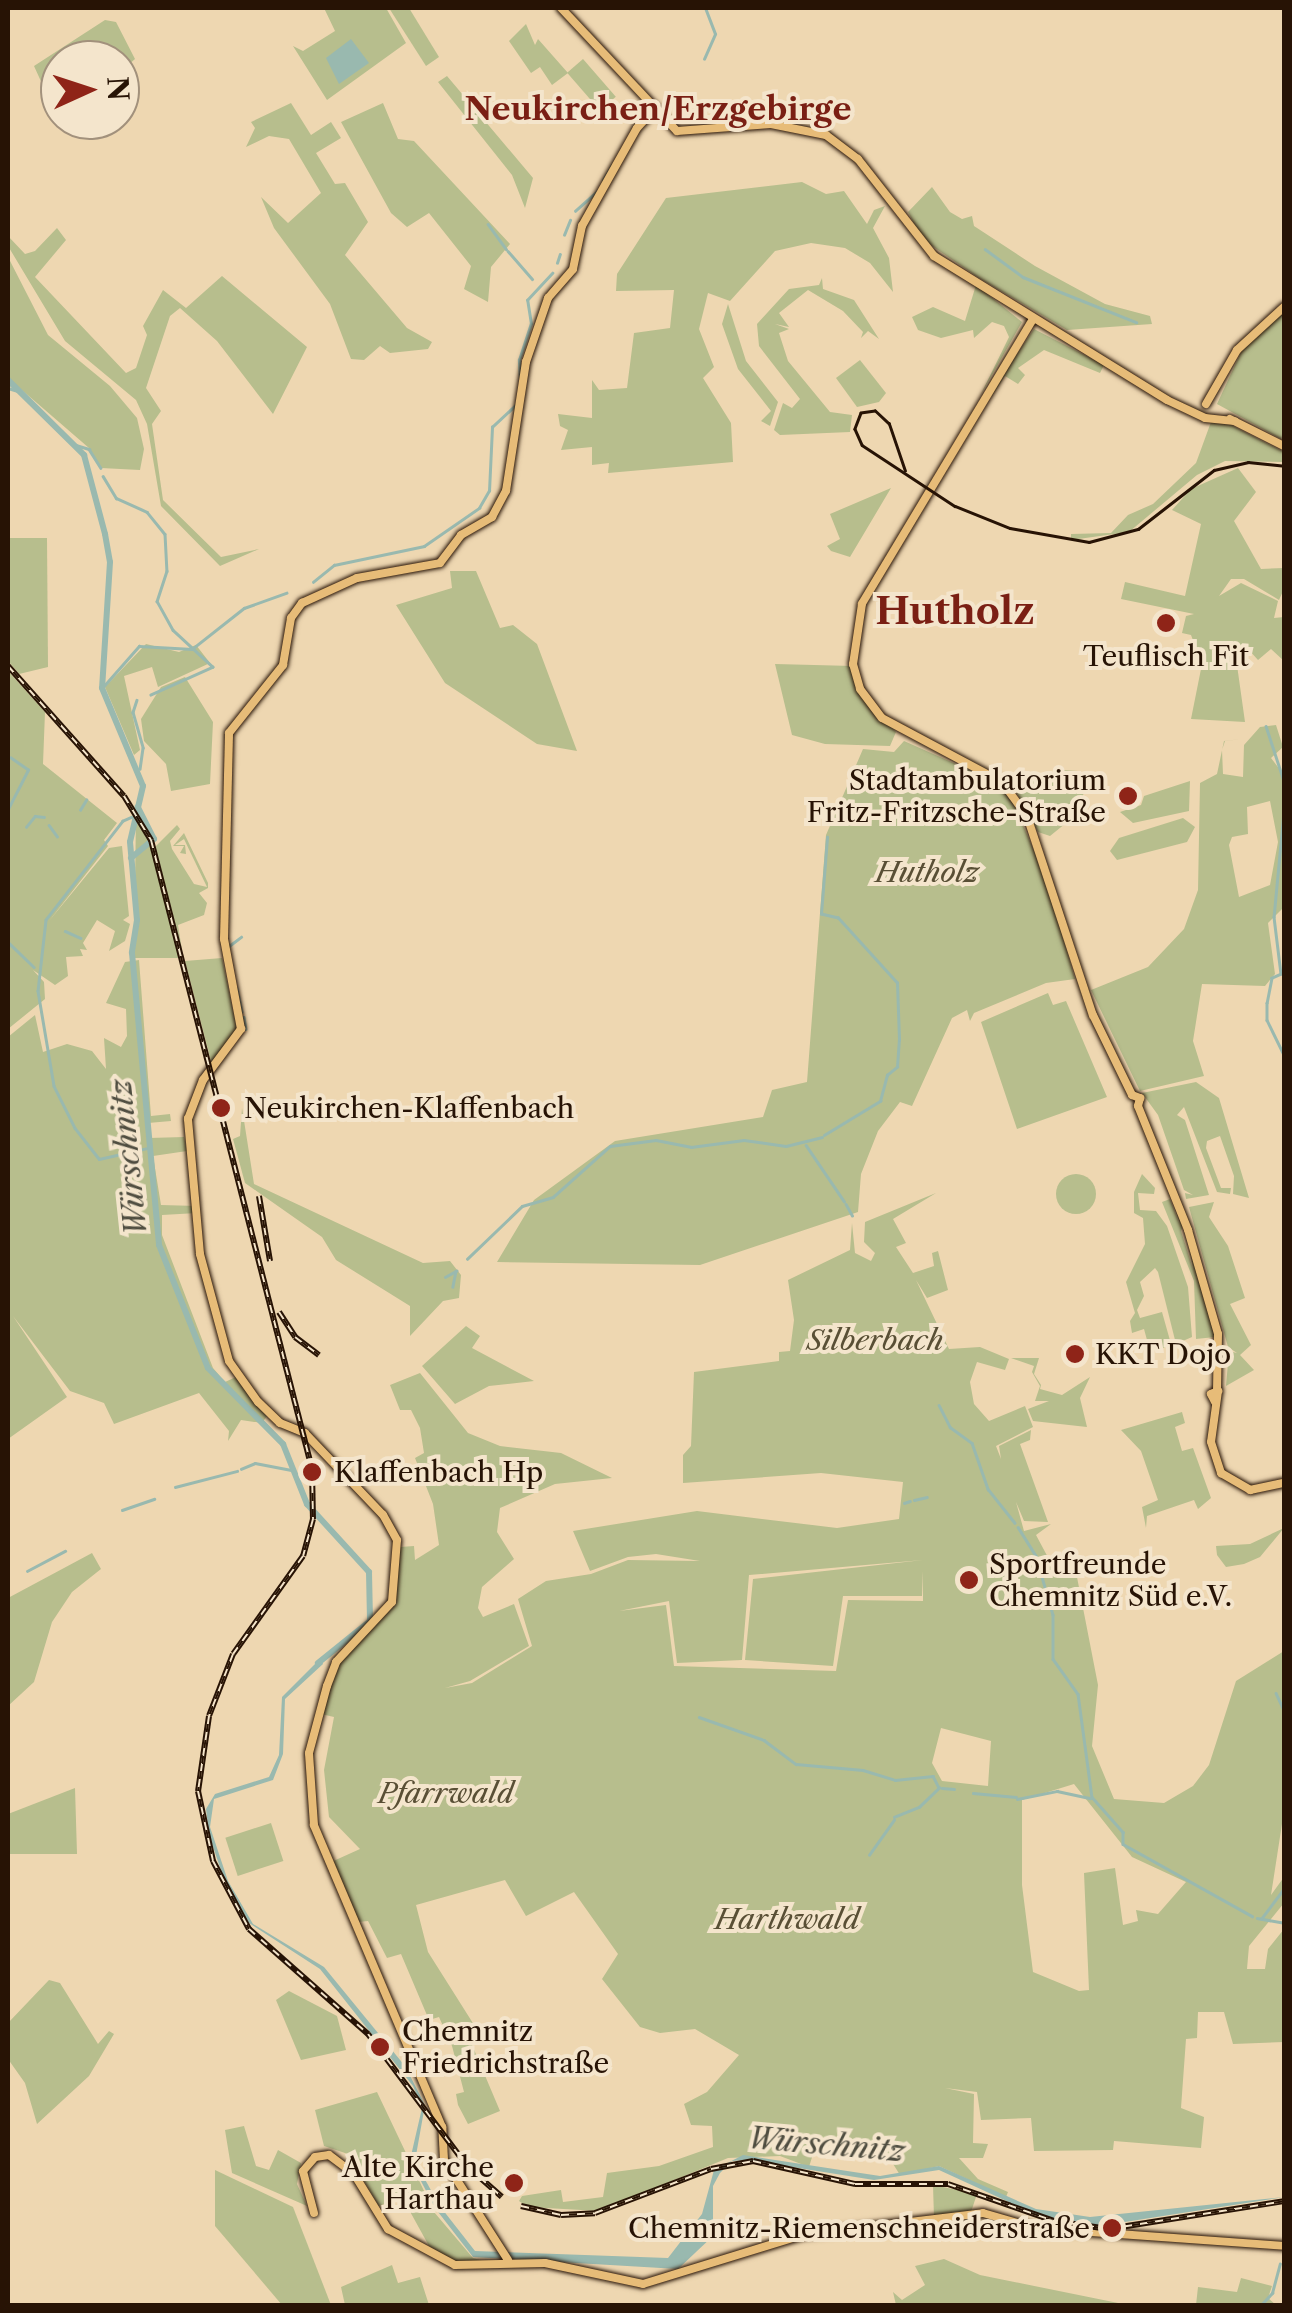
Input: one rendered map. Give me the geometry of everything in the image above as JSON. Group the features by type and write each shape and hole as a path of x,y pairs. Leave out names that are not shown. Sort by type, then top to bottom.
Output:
{"main road":[{"path":"561,8 654,110 686,134 771,124 826,135 865,167 924,249 1033,319 1182,406 1207,410 1284,446"},
{"path":"507,2255 467,2204 444,2160 442,2127 393,2005 320,1852 309,1752 336,1662 392,1602 397,1540 382,1515 305,1433 258,1402 230,1360 200,1254 188,1120 196,1094 237,1042 241,1024 224,939 229,733 283,665 291,618 311,595 356,578 440,563 461,535 492,517 506,491 526,362 550,294 570,273 582,226 654,110"},
{"path":"1207,410 1217,384 1250,336 1284,307"},
{"path":"1033,319 862,604 853,664 860,689 882,718 983,770 1022,806 1089,1005 1132,1095 1129,1102 1138,1106 1206,1286 1219,1338 1217,1391 1222,1397 1215,1402 1210,1442 1221,1473 1250,1490 1284,1483"},
{"path":"314,2212 302,2171 315,2157 328,2155 350,2169 380,2221 406,2241 467,2268 507,2255 595,2269 648,2284 802,2234 983,2213 1035,2228 1284,2246"}],"green space":[{"path":"324,8 386,8 406,43 327,100 293,46 303,51 335,31"},
{"path":"389,8 409,8 439,57 426,66"},
{"path":"105,20 116,22 125,40 74,40"},
{"path":"526,24 535,45 538,39 568,73 552,85 540,67 531,73 509,41"},
{"path":"583,59 616,97 600,111 567,73"},
{"path":"447,76 533,178 525,208 512,175 438,82"},
{"path":"291,103 311,135 331,122 341,138 316,153 335,184 345,183 368,222 345,255 407,328 432,342 428,349 390,353 380,346 364,360 351,359 330,304 274,228 261,197 288,223 321,193 289,139 269,136 246,147 255,128 251,122"},
{"path":"383,103 398,139 414,141 510,244 491,267 488,302 464,289 471,266 429,213 407,227 391,213 341,122"},
{"path":"802,182 826,194 844,191 867,224 874,210 885,206 873,228 889,258 893,292 870,263 845,248 811,243 775,251 730,301 708,293 699,329 714,367 703,378 731,423 733,462 608,473 609,463 592,465 592,447 561,450 568,430 560,426 558,414 592,418 592,380 599,390 627,388 634,333 670,328 674,290 616,291 617,274 666,198"},
{"path":"932,187 950,212 962,219 972,216 974,226 1035,266 1105,304 1150,316 1152,324 1067,330 979,278 922,239 908,212"},
{"path":"57,228 66,240 35,277 126,373 136,368 147,335 143,326 163,290 186,308 222,276 307,347 273,414 217,341 180,308 170,316 146,388 161,411 152,424 163,500 221,557 259,549 220,566 161,506 147,424 136,400 65,341 8,246 8,236 25,254 35,251"},
{"path":"8,257 48,335 110,386 137,418 144,449 140,470 101,468 89,448 8,378"},
{"path":"822,278 823,289 854,300 879,339 868,331 861,338 863,332 843,311 808,290 779,313 789,327 775,324 789,329 779,333 788,361 830,412 852,415 850,432 780,435 774,430 783,403 792,408 800,399 759,346 757,324 789,289 819,285"},
{"path":"976,285 1022,322 980,396 1009,337 1004,326 992,322 974,338 973,330 941,338 918,330 912,317 933,307 965,321"},
{"path":"728,304 746,361 778,402 770,426 761,421 771,411 738,369 722,324"},
{"path":"1284,311 1281,439 1217,404 1242,350"},
{"path":"1034,329 1104,365 1100,373 1044,350 1018,368 1025,375 1018,384 1005,376 992,396"},
{"path":"860,360 886,393 879,402 857,407 836,378"},
{"path":"1211,422 1229,424 1284,452 1284,462 1225,461 1197,475 1129,532 1071,540 1071,534 1111,533 1128,515 1153,504 1196,463"},
{"path":"1238,468 1256,492 1234,521 1261,569 1284,568 1284,589 1279,600 1244,579 1231,579 1219,596 1241,583 1278,601 1274,618 1284,617 1284,661 1271,649 1258,660 1249,650 1236,658 1245,722 1191,719 1202,664 1191,635 1182,633 1186,616 1194,614 1121,599 1125,582 1185,596 1201,524 1172,510 1191,489"},
{"path":"891,488 850,557 831,551 827,546 840,539 830,514"},
{"path":"8,538 47,538 48,667 19,674 8,661"},
{"path":"450,571 476,571 500,628 513,625 537,644 577,751 537,744 445,683 396,605 452,588"},
{"path":"146,644 179,652 196,645 210,663 158,687 152,667 124,676 140,750 134,755 105,687"},
{"path":"775,664 853,666 860,693 896,732 890,746 825,744 792,735"},
{"path":"8,671 45,712 43,764 117,823 104,840 108,846 49,921 109,848 122,846 129,916 123,920 130,924 125,941 109,951 115,931 97,920 83,943 87,950 80,949 83,956 66,957 68,976 55,985 33,970 44,982 45,999 8,1029"},
{"path":"185,677 213,722 210,784 171,791 166,764 144,741 141,719 161,687"},
{"path":"1276,725 1283,747 1271,758 1284,775 1284,907 1268,923 1275,974 1265,986 1202,984 1193,1041 1204,1076 1140,1091 1091,990 1148,967 1184,929 1198,890 1200,783 1217,774 1222,750 1223,774 1243,777 1244,745 1260,727","holes":["1270,801 1278,842 1270,885 1239,897 1229,845 1232,837 1248,834 1247,807"]},
{"name":"Hutholz","path":"904,741 1001,784 1012,800 1046,878 1075,979 1046,983 974,1013 970,1021 967,1010 952,1018 912,1106 900,1102 878,1131 861,1174 858,1212 700,1265 497,1262 534,1200 615,1141 763,1117 772,1090 807,1082 826,835 863,749 894,752"},
{"path":"1061,770 1078,771 1089,783 1071,819 1050,836 1038,832 1011,782"},
{"path":"1190,781 1189,811 1133,823 1120,812 1141,805 1144,796"},
{"path":"136,815 153,848 180,958 134,958"},
{"path":"1183,818 1195,827 1187,842 1117,860 1110,851 1119,838"},
{"path":"177,825 180,829 170,841 172,849 194,884 207,887 184,839 175,845 185,845 186,854 180,853 184,846 173,846 184,833 208,883 208,888 199,893 207,903 204,915 178,925 182,950 155,847"},
{"path":"222,958 237,1030 212,1065 185,961"},
{"path":"139,960 151,1116 170,1114 171,1121 148,1123 149,1138 184,1137 187,1151 153,1156 161,1205 197,1206 197,1213 162,1215 162,1235 213,1368 225,1382 236,1377 267,1416 262,1423 241,1420 228,1441 229,1431 199,1393 114,1424 104,1403 70,1391 13,1316 67,1397 8,1439 8,1037 35,1015 43,1052 67,1044 92,1051 106,1069 104,1038 121,1047 127,1036 126,1009 106,1003 125,962"},
{"path":"1048,993 1053,1005 1066,1001 1107,1097 1017,1129 981,1022"},
{"path":"1196,1082 1219,1098 1249,1198 1233,1194 1234,1176 1220,1136 1207,1141 1206,1148 1221,1188 1231,1188 1230,1194 1217,1192 1184,1107 1177,1115 1185,1120 1209,1195 1186,1199 1185,1193 1193,1195 1184,1190 1158,1115 1142,1093"},
{"path":"242,1108 254,1184 423,1263 450,1261 461,1275 459,1298 443,1301 410,1336 410,1306 336,1260 322,1237 245,1183 233,1139 240,1136"},
{"path":"1076,1174 1090,1180 1096,1194 1090,1208 1076,1214 1062,1208 1056,1194 1062,1180"},
{"path":"1142,1174 1155,1188 1154,1194 1138,1193 1140,1210 1156,1211 1167,1226 1188,1287 1192,1337 1176,1344 1158,1272 1155,1268 1140,1282 1144,1296 1137,1310 1140,1318 1162,1312 1171,1344 1163,1348 1159,1342 1153,1348 1141,1344 1147,1340 1144,1329 1132,1333 1130,1321 1135,1313 1126,1282 1145,1244 1143,1218 1134,1213 1134,1192"},
{"path":"936,1193 893,1219 906,1243 896,1247 913,1273 934,1266 932,1253 938,1251 948,1290 927,1298 916,1280 949,1349 980,1347 1009,1359 1005,1370 977,1362 970,1382 974,1404 989,1421 1025,1406 1033,1427 996,1446 1001,1459 999,1446 1031,1430 1030,1440 1020,1444 1048,1522 1024,1521 1016,1502 1024,1531 1051,1524 1036,1535 1059,1578 1094,1562 1076,1572 1098,1685 1092,1746 1114,1799 1164,1803 1193,1786 1209,1765 1236,1681 1284,1651 1284,1811 1271,1895 1284,1877 1284,1903 1249,1946 1247,1969 1265,1969 1268,1949 1284,1929 1284,2042 1233,2044 1224,2012 1198,2012 1197,2038 1186,2039 1181,2108 1204,2117 1201,2148 1114,2141 1113,2150 1034,2151 1031,2118 981,2120 977,2092 945,2088 974,2094 973,2143 988,2144 983,2158 959,2158 978,2179 1008,2192 1006,2197 939,2166 900,2175 890,2159 825,2153 813,2154 809,2167 780,2156 728,2158 599,2211 528,2207 519,2201 522,2196 561,2190 563,2202 603,2197 607,2173 659,2166 713,2147 712,2126 691,2125 684,2104 707,2092 739,2055 695,2029 660,2033 640,2027 602,1979 618,1954 574,1892 526,1916 505,1880 416,1905 428,1952 476,2028 467,2033 500,2111 468,2124 458,2105 456,2094 464,2092 452,2046 439,2017 429,2020 401,1954 387,1958 368,1921 358,1922 329,1863 360,1849 329,1817 324,1770 334,1717 321,1714 343,1654 391,1607 400,1547 414,1546 415,1560 439,1545 433,1504 415,1458 424,1453 420,1428 411,1410 400,1410 390,1385 420,1373 468,1433 500,1446 561,1453 612,1478 555,1484 500,1508 497,1532 514,1559 482,1587 478,1608 483,1617 514,1604 529,1646 470,1681 445,1688 472,1683 532,1646 518,1599 546,1581 591,1574 628,1560 700,1561 656,1554 628,1557 590,1571 573,1531 697,1511 837,1528 899,1519 903,1482 821,1473 683,1483 683,1455 691,1446 694,1372 779,1361 779,1352 790,1351 794,1320 788,1280 850,1250 852,1223 855,1253 871,1261 875,1253 864,1242 865,1222","holes":["923,1560 753,1579 745,1660 833,1666 843,1596 922,1596 923,1571 923,1601 848,1600 836,1671 674,1666 666,1605 619,1611 669,1601 677,1663 742,1660 749,1575","941,1728 991,1741 988,1786 942,1781 932,1763","1074,1784 1132,1857 1186,1882 1158,1914 1136,1910 1138,1921 1123,1925 1115,1868 1084,1873 1089,1990 1079,1991 1033,1972 1022,1885 1022,1800"]},
{"path":"1171,1196 1183,1225 1181,1231 1193,1269 1188,1240 1215,1337 1196,1339 1194,1281 1162,1202 1170,1199 1180,1225"},
{"path":"1214,1202 1209,1217 1228,1246 1245,1298 1230,1304 1251,1345 1240,1355 1254,1370 1226,1386 1229,1351 1237,1353 1228,1347 1189,1207"},
{"path":"466,1326 480,1336 472,1348 534,1381 489,1386 455,1404 422,1366"},
{"path":"1011,1358 1039,1358 1034,1374 1041,1385 1040,1389 1062,1395 1090,1377 1080,1398 1087,1427 1033,1421 1028,1409 1049,1401 1035,1401 1040,1386 1032,1372 1034,1366"},
{"path":"1182,1412 1185,1423 1175,1427 1182,1451 1193,1448 1211,1498 1198,1509 1194,1500 1147,1516 1146,1528 1142,1507 1158,1500 1141,1451 1121,1430"},
{"path":"1284,1528 1260,1557 1244,1564 1226,1567 1217,1555 1216,1546 1250,1544"},
{"path":"92,1553 101,1569 72,1592 52,1622 34,1682 8,1706 8,1598"},
{"path":"75,1788 77,1854 8,1854 8,1814"},
{"path":"271,1823 283,1861 238,1876 225,1838"},
{"path":"49,1980 60,1983 98,2044 109,2031 114,2034 89,2076 37,2124 25,2083 8,2059 8,2023"},
{"path":"289,1991 337,2016 346,2050 301,2060 276,2000"},
{"path":"377,2092 434,2212 473,2258 487,2262 455,2262 429,2246 402,2197 379,2206 348,2154 324,2146 315,2110"},
{"path":"244,2126 256,2166 269,2170 278,2150 301,2163 297,2184 307,2206 232,2173 225,2130"},
{"path":"215,2170 293,2207 331,2305 282,2305 215,2226"},
{"path":"933,2185 977,2194 971,2212 934,2218"},
{"path":"944,2259 980,2275 1128,2305 896,2305 893,2292 902,2300 925,2285 915,2266"},
{"path":"392,2265 398,2283 420,2277 429,2305 345,2305 341,2287"},
{"path":"1241,2278 1272,2286 1268,2298 1276,2305 1196,2305 1198,2287 1237,2292"}],"water":[{"path":"351,39 369,63 339,84 326,58"},
{"path":"321,1658 323,1664 285,1699 283,1754 273,1780 214,1799 210,1827 228,1881 253,1924 324,1967 405,2066 425,2105 415,2161 439,2205 475,2251 668,2258 702,2214 714,2170 743,2155 880,2176 939,2166 1036,2209 1090,2217 1284,2197 1099,2226 1037,2215 939,2170 874,2180 732,2161 713,2186 713,2236 678,2269 473,2257 435,2208 410,2160 422,2108 413,2086 320,1969 246,1921 228,1891 209,1835 206,1809 215,1794 269,1777 279,1755 282,1697"}],"waterway":[{"path":"704,59 715,34 705,8"},
{"path":"603,180 612,165"},
{"path":"575,211 597,191"},
{"path":"564,235 570,220"},
{"path":"488,224 506,249"},
{"path":"985,249 1023,277 1136,322"},
{"path":"508,251 532,279"},
{"path":"557,263 560,254"},
{"path":"520,382 519,360 531,324 527,300 552,273"},
{"name":"Würschnitz","path":"8,380 84,455 110,562 102,688 143,786 130,842 137,920 132,953 159,1245 208,1368 283,1444 307,1504 369,1572 370,1621 318,1663"},
{"name":"Würschnitz","path":"8,388 18,391"},
{"path":"313,582 334,565 424,546 479,508 489,491 492,427 516,405"},
{"path":"76,445 89,449 101,468"},
{"path":"103,476 116,498 147,512 165,534 167,571 157,601 173,630 213,667 151,695"},
{"path":"102,688 139,646 192,649 244,608 286,593"},
{"path":"137,700 133,712 143,748 140,769"},
{"path":"1266,726 1284,781"},
{"path":"8,809 28,770 11,758"},
{"path":"80,810 86,800"},
{"path":"131,858 154,839 138,807"},
{"path":"1284,812 1274,917 1281,974 1272,978 1267,1003 1267,1020 1284,1055"},
{"path":"26,827 35,816 44,817"},
{"path":"132,817 123,821 46,920 38,991 54,1086 75,1128 99,1159 148,1148"},
{"path":"49,825 57,836"},
{"path":"824,1135 880,1101 887,1075 897,1067 899,1040 897,983 838,918 821,914 827,837"},
{"path":"65,931 81,938"},
{"path":"229,946 241,937"},
{"path":"8,942 34,967"},
{"path":"237,988 242,1011"},
{"path":"244,1017 246,1029"},
{"path":"467,1259 522,1206 553,1197 610,1146 656,1140 691,1147 744,1140 786,1146 822,1137"},
{"path":"806,1145 844,1201"},
{"path":"846,1204 852,1215"},
{"path":"445,1277 456,1271 453,1287"},
{"path":"939,1405 950,1427 972,1443 988,1489 1015,1523"},
{"path":"241,1469 255,1463 292,1470"},
{"path":"175,1487 237,1471"},
{"path":"914,1500 927,1497"},
{"path":"122,1510 154,1499"},
{"path":"904,1503 910,1501"},
{"path":"1018,1527 1036,1556 1053,1615 1053,1659 1078,1694 1092,1797 1123,1832 1123,1844 1252,1916"},
{"path":"27,1571 65,1551"},
{"path":"1276,1693 1284,1710"},
{"path":"699,1717 764,1740 796,1764 863,1770 895,1780 933,1776 939,1788"},
{"path":"894,1817 919,1807 939,1788"},
{"path":"942,1788 954,1789"},
{"path":"1017,1799 1057,1791 1090,1798"},
{"path":"973,1793 1016,1797"},
{"path":"869,1855 894,1820"},
{"path":"1261,1919 1284,1889"},
{"path":"1257,1918 1284,1923"},
{"path":"1260,2306 1272,2293 1280,2264"}],"tram line":[{"path":"905,471 889,424 875,411 861,413 855,429 862,445 955,506 1010,528 1089,542 1138,529 1214,470 1248,462 1284,466"}],"railway":[{"path":"8,666 124,796 151,840 312,1469 313,1519 303,1556 233,1654 209,1716 198,1791 213,1861 249,1929 368,2034 468,2167 502,2197"},
{"path":"259,1196 270,1261"},
{"path":"279,1312 295,1337 319,1355"},
{"path":"521,2206 561,2215 595,2213 711,2169 753,2161 855,2184 948,2184 1054,2221 1108,2229 1284,2201"}],"place":[{"name":"Teuflisch Fit","path":"1166,623"},
{"name":"Stadtambulatorium Fritz-Fritzsche-Straße","path":"1128,796"},
{"name":"Neukirchen-Klaffenbach","path":"221,1108"},
{"name":"KKT Dojo","path":"1075,1354"},
{"name":"Klaffenbach Hp","path":"312,1472"},
{"name":"Sportfreunde Chemnitz Süd e.V.","path":"969,1580"},
{"name":"Chemnitz Friedrichstraße","path":"380,2047"},
{"name":"Alte Kirche Harthau","path":"514,2183"},
{"name":"Chemnitz-Riemenschneiderstraße","path":"1112,2228"}],"district":[{"name":"Neukirchen/Erzgebirge","path":"658,109"},
{"name":"Hutholz","path":"955,611"}],"park label":[{"name":"Silberbach","path":"875,1340"},
{"name":"Pfarrwald","path":"446,1793"},
{"name":"Harthwald","path":"787,1919"}]}
